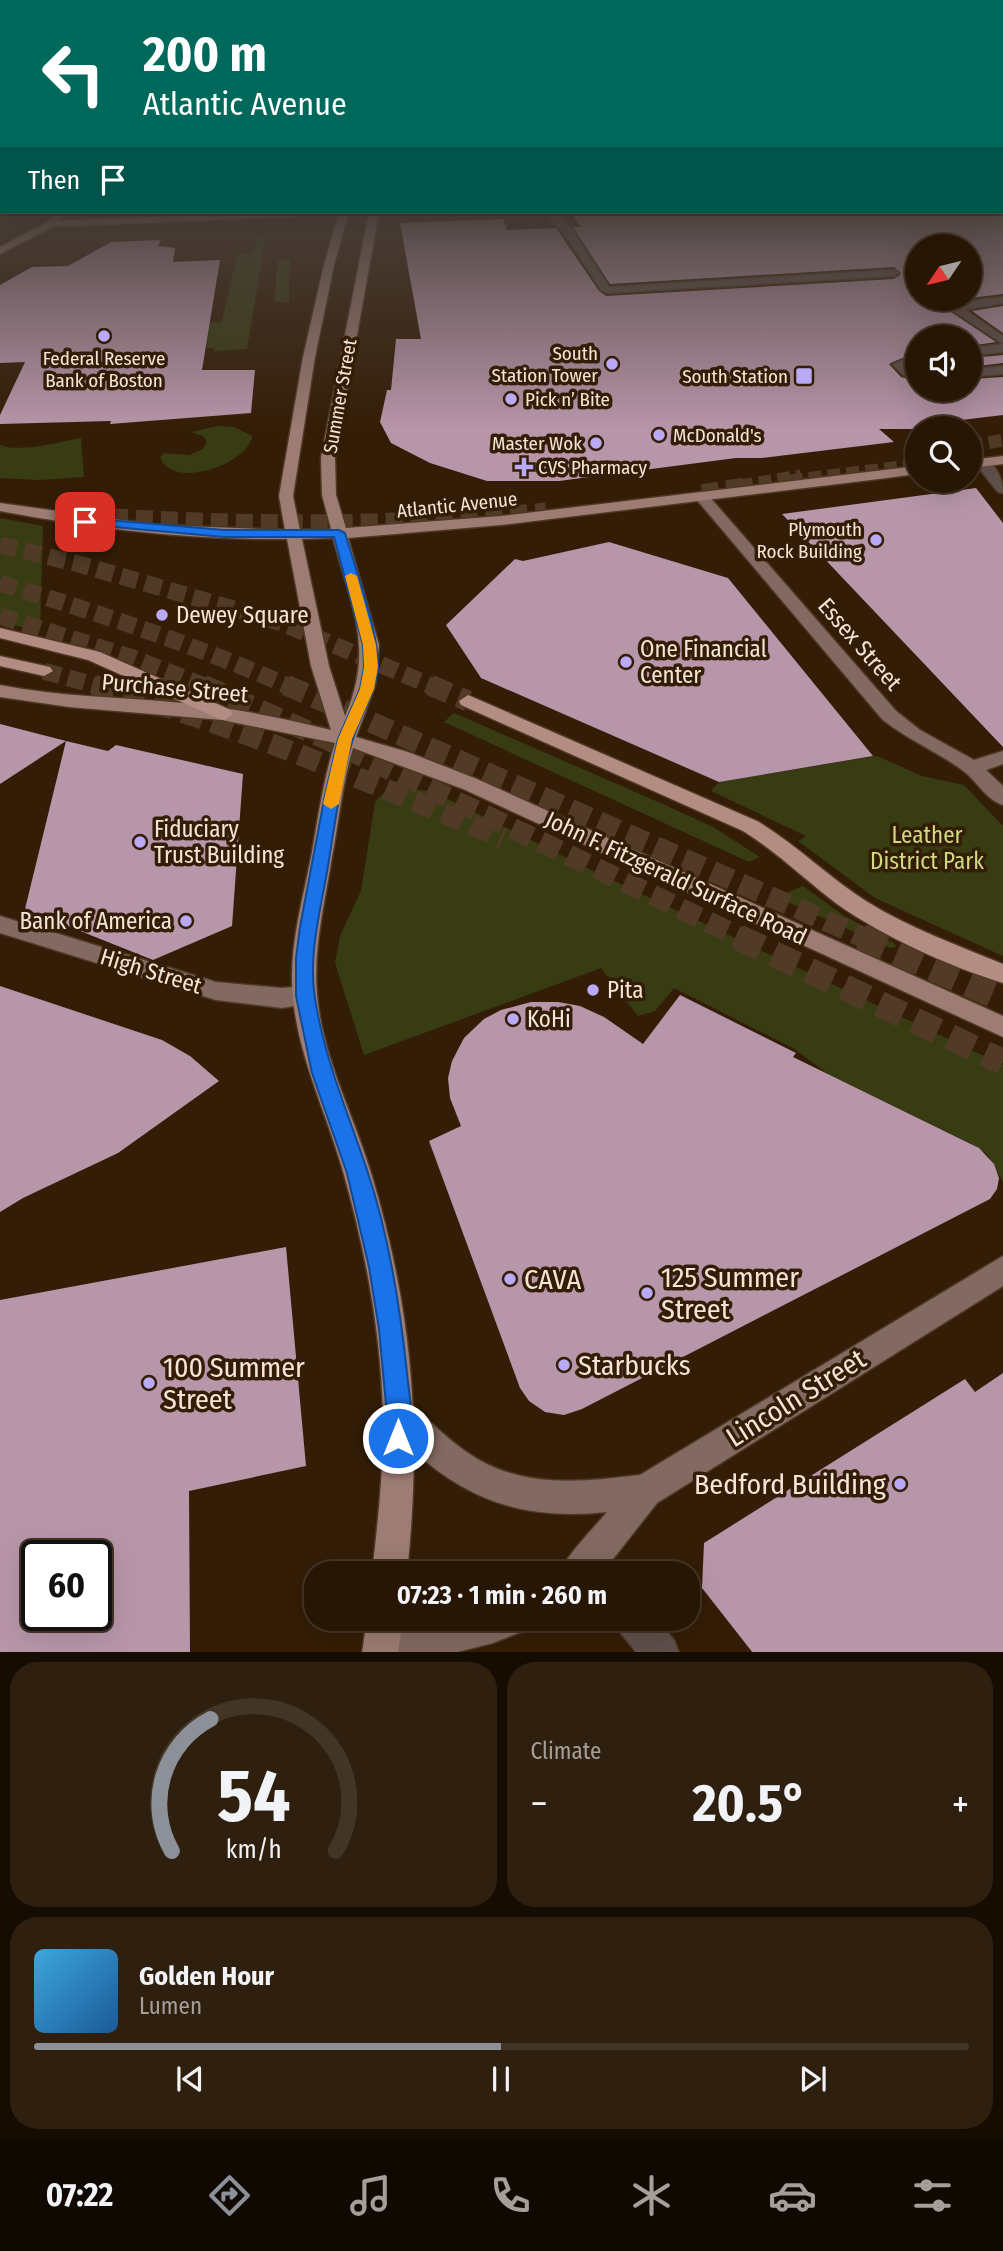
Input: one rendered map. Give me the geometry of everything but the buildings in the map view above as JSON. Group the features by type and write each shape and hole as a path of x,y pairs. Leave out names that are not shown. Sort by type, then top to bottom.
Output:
{"highway":[{"path":"0,633 94,656 224,714"},
{"path":"0,661 44,671"},
{"path":"468,701 750,825 786,848 842,896 872,915 1003,974"}],"main road":[{"name":"Summer Street","path":"326,277 309,357 286,496 323,676 345,739"},
{"name":"Summer Street","path":"362,277 328,458 329,495 370,645 371,667 367,689 345,739 309,927 305,958 305,996 322,1073 357,1173 380,1267 391,1329 399,1415 396,1516 391,1561"},
{"path":"982,462 1003,460"},
{"name":"Atlantic Avenue","path":"0,507 125,527 293,535 493,521 905,472"},
{"name":"Essex Street","path":"702,497 889,715 913,734 972,768 1003,799"},
{"name":"Purchase Street","path":"0,691 58,702 161,707 224,714 345,739"},
{"name":"John F. Fitzgerald Surface Road","path":"345,739 402,756 451,775 1003,1027"},
{"path":"972,768 1003,757"},
{"name":"High Street","path":"0,924 216,990 282,998 305,996"},
{"name":"Lincoln Street","path":"593,1561 645,1491 1003,1270"},
{"path":"399,1415 458,1466 496,1488 537,1498 587,1498 645,1491"},
{"path":"383,1637 439,1637 467,1631"}],"street":[{"path":"598,277 606,290 838,277"},
{"path":"1003,300 964,304 958,310 1003,341"},
{"path":"982,351 1003,348"},
{"path":"982,372 1003,370"},
{"path":"982,470 1003,489"},
{"path":"643,1631 660,1652"}],"green space":[{"path":"232,277 259,277 247,349 214,351 214,348 206,348 210,323 222,322"},
{"path":"276,277 290,277 289,302 275,302"},
{"path":"218,426 234,427 252,436 248,446 238,456 224,464 193,473 179,472 167,467 160,457 165,453 189,455 203,449 207,442 203,436 191,432"},
{"path":"81,438 84,477 39,480 0,478 0,445 18,448"},
{"path":"0,518 43,526 40,631 0,622"},
{"path":"454,713 713,827 760,857 749,862 444,722"},
{"name":"Leather District Park","path":"877,756 922,776 964,785 1003,826 1003,956 875,898 798,841 806,836 711,791 719,782"},
{"path":"403,787 427,791 450,800 589,869 1003,1065 1003,1182 988,1155 970,1143 828,1074 793,1048 674,988 655,1011 638,1016 601,968 364,1055 335,963 340,936 361,891 375,802 383,793"},
{"path":"803,886 843,915 894,943 896,947 890,948 776,897"}],"tunnel":[{"path":"982,444 1003,440"},
{"path":"790,481 905,467"},
{"path":"740,486 801,476"},
{"path":"702,493 750,485"},
{"path":"61,513 304,523 425,520 546,511"},
{"path":"0,545 79,564 282,623 434,687"},
{"path":"0,583 146,630 290,687"},
{"path":"0,616 133,658 207,687"},
{"path":"44,671 101,687"},
{"path":"94,685 147,700 250,736 503,838"},
{"path":"203,685 326,739 742,938"},
{"path":"286,685 865,938"},
{"path":"430,685 468,701"},
{"path":"738,937 1003,1062"},
{"path":"861,937 1003,999"}],"slow traffic":[{"path":"331,804 345,739 367,689 371,667 370,645 351,576"}],"place":[{"name":"Federal Reserve Bank of Boston","path":"104,336"},
{"name":"South Station Tower","path":"612,364"},
{"name":"South Station","path":"804,376"},
{"name":"Pick n’ Bite","path":"511,399"},
{"name":"McDonald's","path":"659,435"},
{"name":"Master Wok","path":"596,443"},
{"name":"CVS Pharmacy","path":"524,467"},
{"name":"Plymouth Rock Building","path":"876,540"},
{"name":"Dewey Square","path":"162,615"},
{"name":"One Financial Center","path":"626,662"},
{"name":"Fiduciary Trust Building","path":"140,842"},
{"name":"Bank of America","path":"186,921"},
{"name":"Pita","path":"593,990"},
{"name":"KoHi","path":"513,1019"},
{"name":"CAVA","path":"510,1279"},
{"name":"125 Summer Street","path":"647,1293"},
{"name":"Starbucks","path":"564,1365"},
{"name":"100 Summer Street","path":"149,1383"},
{"name":"Bedford Building","path":"900,1484"}],"route":[{"path":"85,522 224,533 339,533 370,645 371,667 367,689 345,739 331,800 309,927 305,958 305,996 322,1073 357,1173 380,1267 391,1329 399,1415 398,1438"}]}
